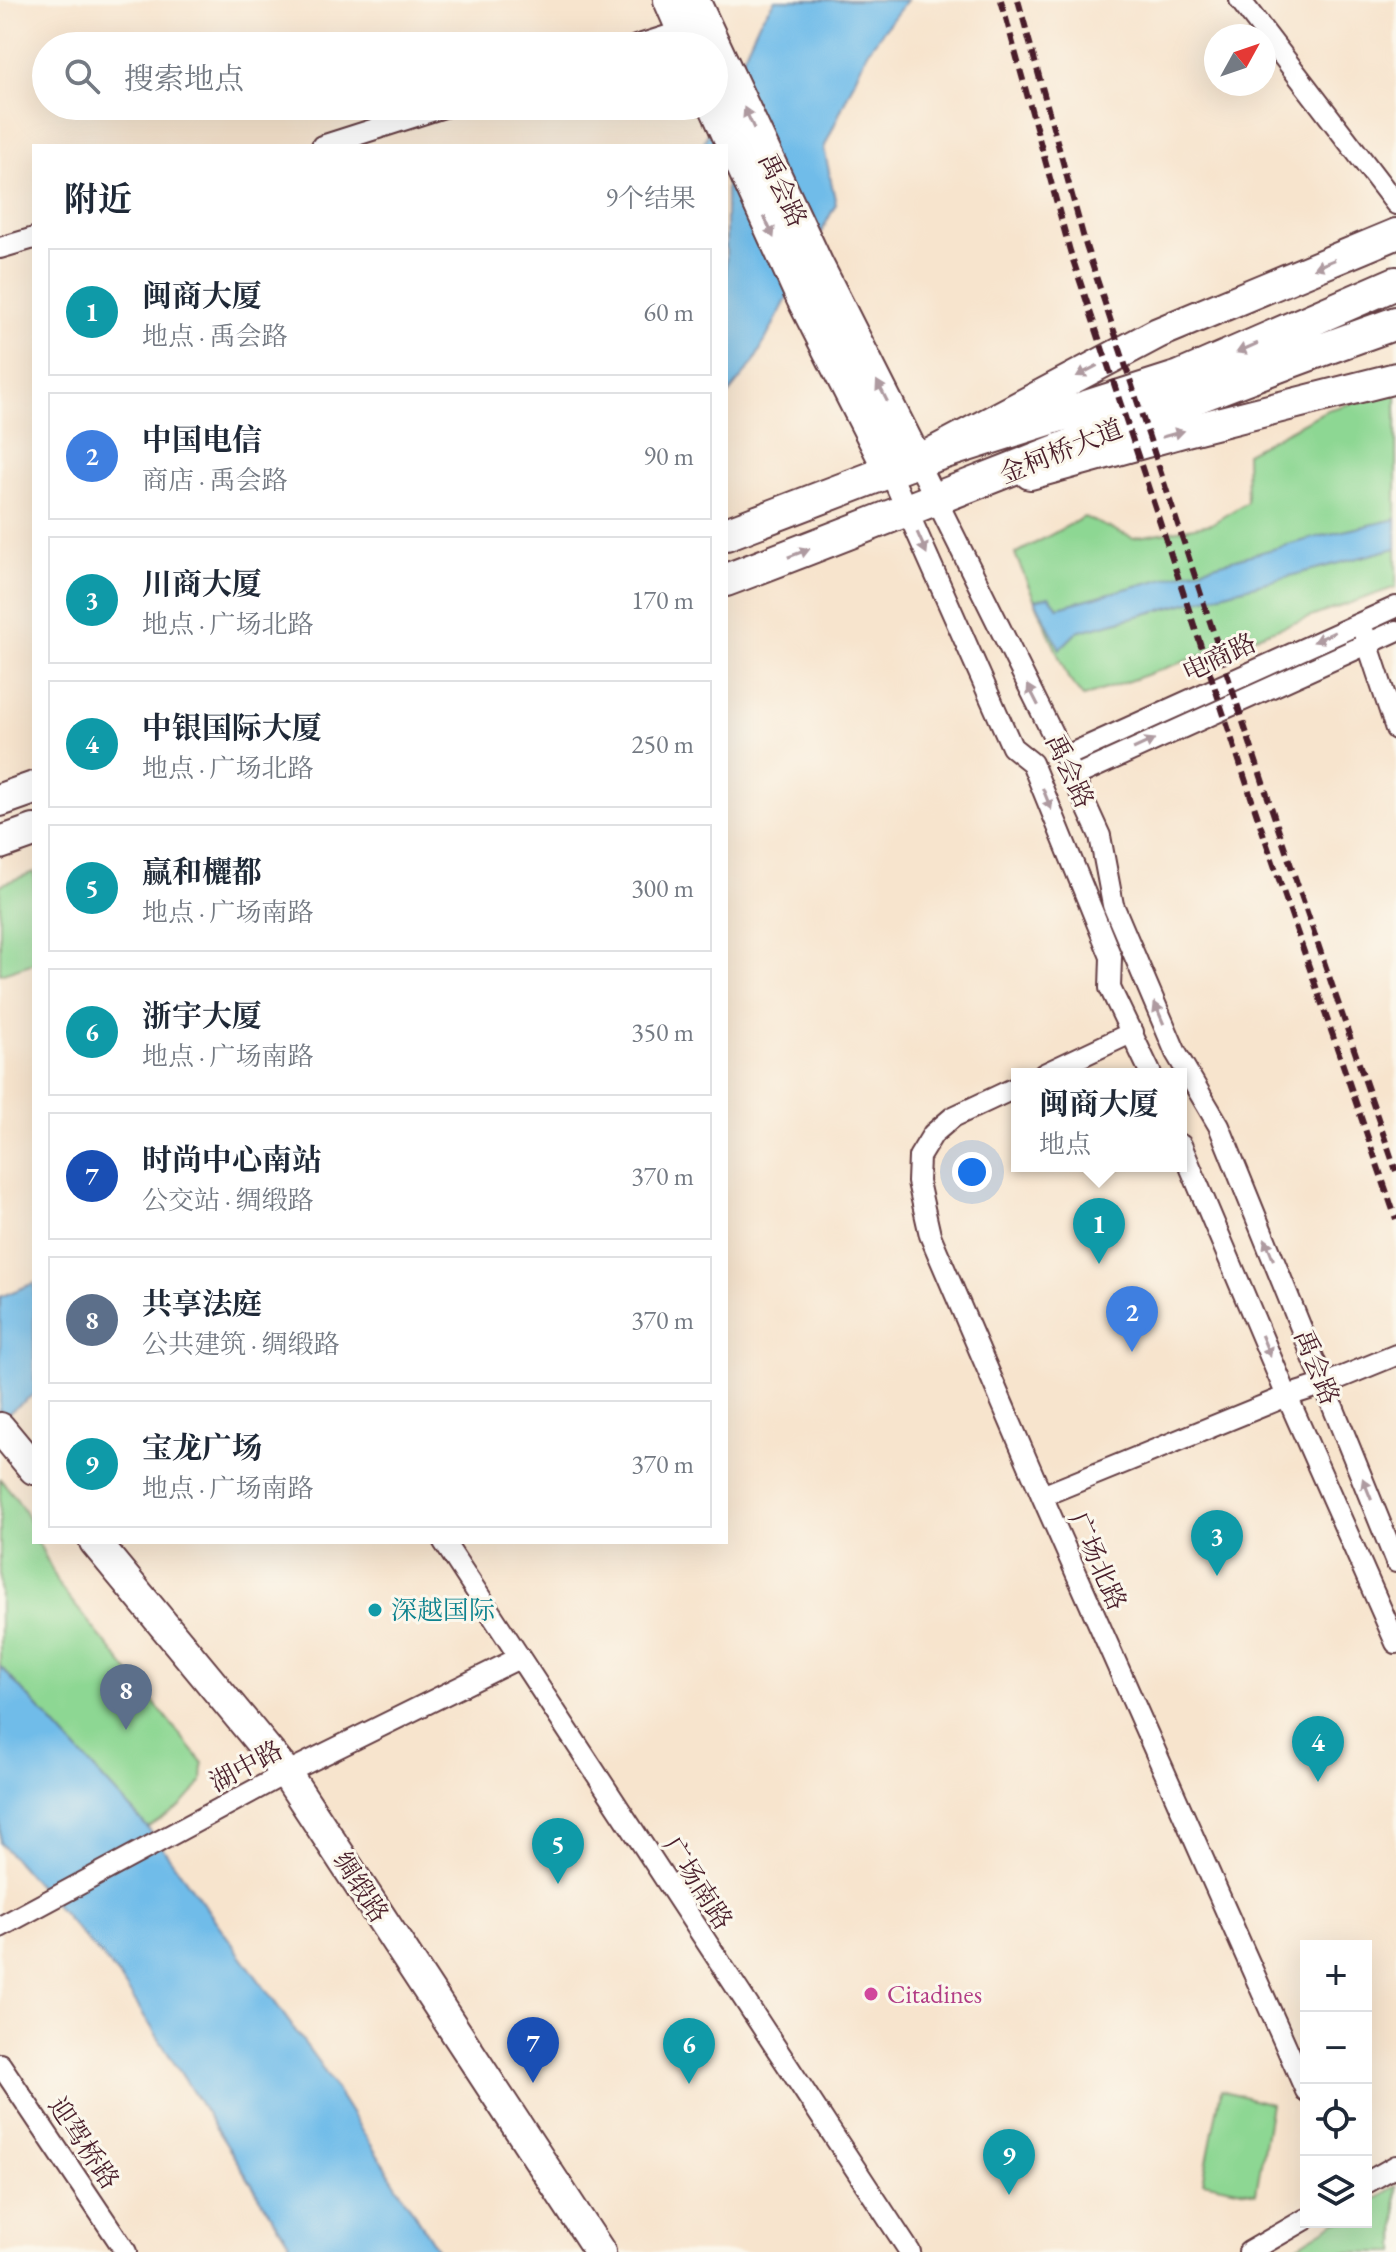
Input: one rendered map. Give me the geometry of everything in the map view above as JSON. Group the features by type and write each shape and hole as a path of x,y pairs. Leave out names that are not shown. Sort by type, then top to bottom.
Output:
{"main road":[{"name":"金柯桥大道","path":"728,533 904,466 1180,377 1396,283"},
{"name":"金柯桥大道","path":"728,579 922,506 1252,374 1396,323"},
{"path":"0,800 32,789"},
{"path":"0,843 32,832"}],"street":[{"path":"669,0 683,32"},
{"name":"禹会路","path":"694,0 709,32"},
{"path":"1240,0 1396,204"},
{"name":"禹会路","path":"728,74 818,265 922,506 1012,747 1032,763 1111,957 1110,988 1148,1068"},
{"path":"328,144 403,120"},
{"name":"禹会路","path":"721,120 802,299 904,466 922,506 1064,757 1100,836 1113,905 1185,1068"},
{"path":"904,466 1158,333 1396,234"},
{"path":"0,248 32,239"},
{"path":"922,506 1186,431 1396,378"},
{"name":"电商路","path":"1064,757 1396,607"},
{"path":"1360,621 1396,729"},
{"name":"电商路","path":"1073,777 1396,631"},
{"path":"1057,1068 1133,1032"},
{"name":"禹会路","path":"1187,1072 1219,1126 1396,1562"},
{"name":"广场北路","path":"1011,1090 953,1117 933,1134 919,1157 918,1182 930,1235 1042,1496 1303,2084"},
{"name":"禹会路","path":"1187,1159 1396,1643"},
{"path":"1042,1496 1396,1355"},
{"path":"6,1434 32,1466"},
{"name":"绸缎路","path":"97,1544 286,1773 600,2252"},
{"name":"广场南路","path":"445,1544 910,2252"},
{"name":"湖中路","path":"0,1927 286,1773 519,1658"},
{"name":"迎驾桥路","path":"0,2064 126,2252"},
{"path":"1372,2180 1396,2166"},
{"path":"1249,2252 1300,2222"}],"green space":[{"path":"1396,391 1396,587 1083,697 1068,678 1015,554 1084,517 1133,538 1211,524 1247,502 1246,453 1327,410"},
{"path":"32,873 32,964 0,974 0,885"},
{"path":"0,1479 22,1508 31,1525 32,1544 39,1544 61,1588 203,1763 202,1782 181,1806 148,1828 0,1666"},
{"path":"1221,2090 1271,2104 1256,2193 1203,2182"},
{"path":"1396,2186 1396,2252 1287,2252 1326,2228 1372,2228 1372,2200"}],"water":[{"path":"775,0 907,0 867,52 824,148 836,204 754,362 728,394 728,144 703,144 714,120 728,120 728,89 759,22"},
{"path":"1396,519 1396,548 1077,632 1060,649 1035,600 1049,596 1058,607 1321,536"},
{"path":"32,1284 32,1395 0,1419 0,1297"},
{"path":"0,1666 148,1828 319,2063 439,2252 295,2252 118,1975 0,1843"}],"railway":[{"path":"1001,0 1070,251 1263,833 1396,1219"},
{"path":"1018,0 1086,246 1278,828 1396,1171"}],"place":[{"name":"闽商大厦","path":"1099,1264"},
{"name":"中国电信","path":"1132,1352"},
{"name":"川商大厦","path":"1217,1576"},
{"name":"深越国际","path":"375,1610"},
{"name":"共享法庭","path":"126,1730"},
{"name":"中银国际大厦","path":"1318,1782"},
{"name":"赢和欐都","path":"558,1884"},
{"name":"Citadines","path":"871,1994"},
{"name":"时尚中心南站","path":"533,2083"},
{"name":"浙宇大厦","path":"689,2084"},
{"name":"宝龙广场","path":"1009,2195"}]}
